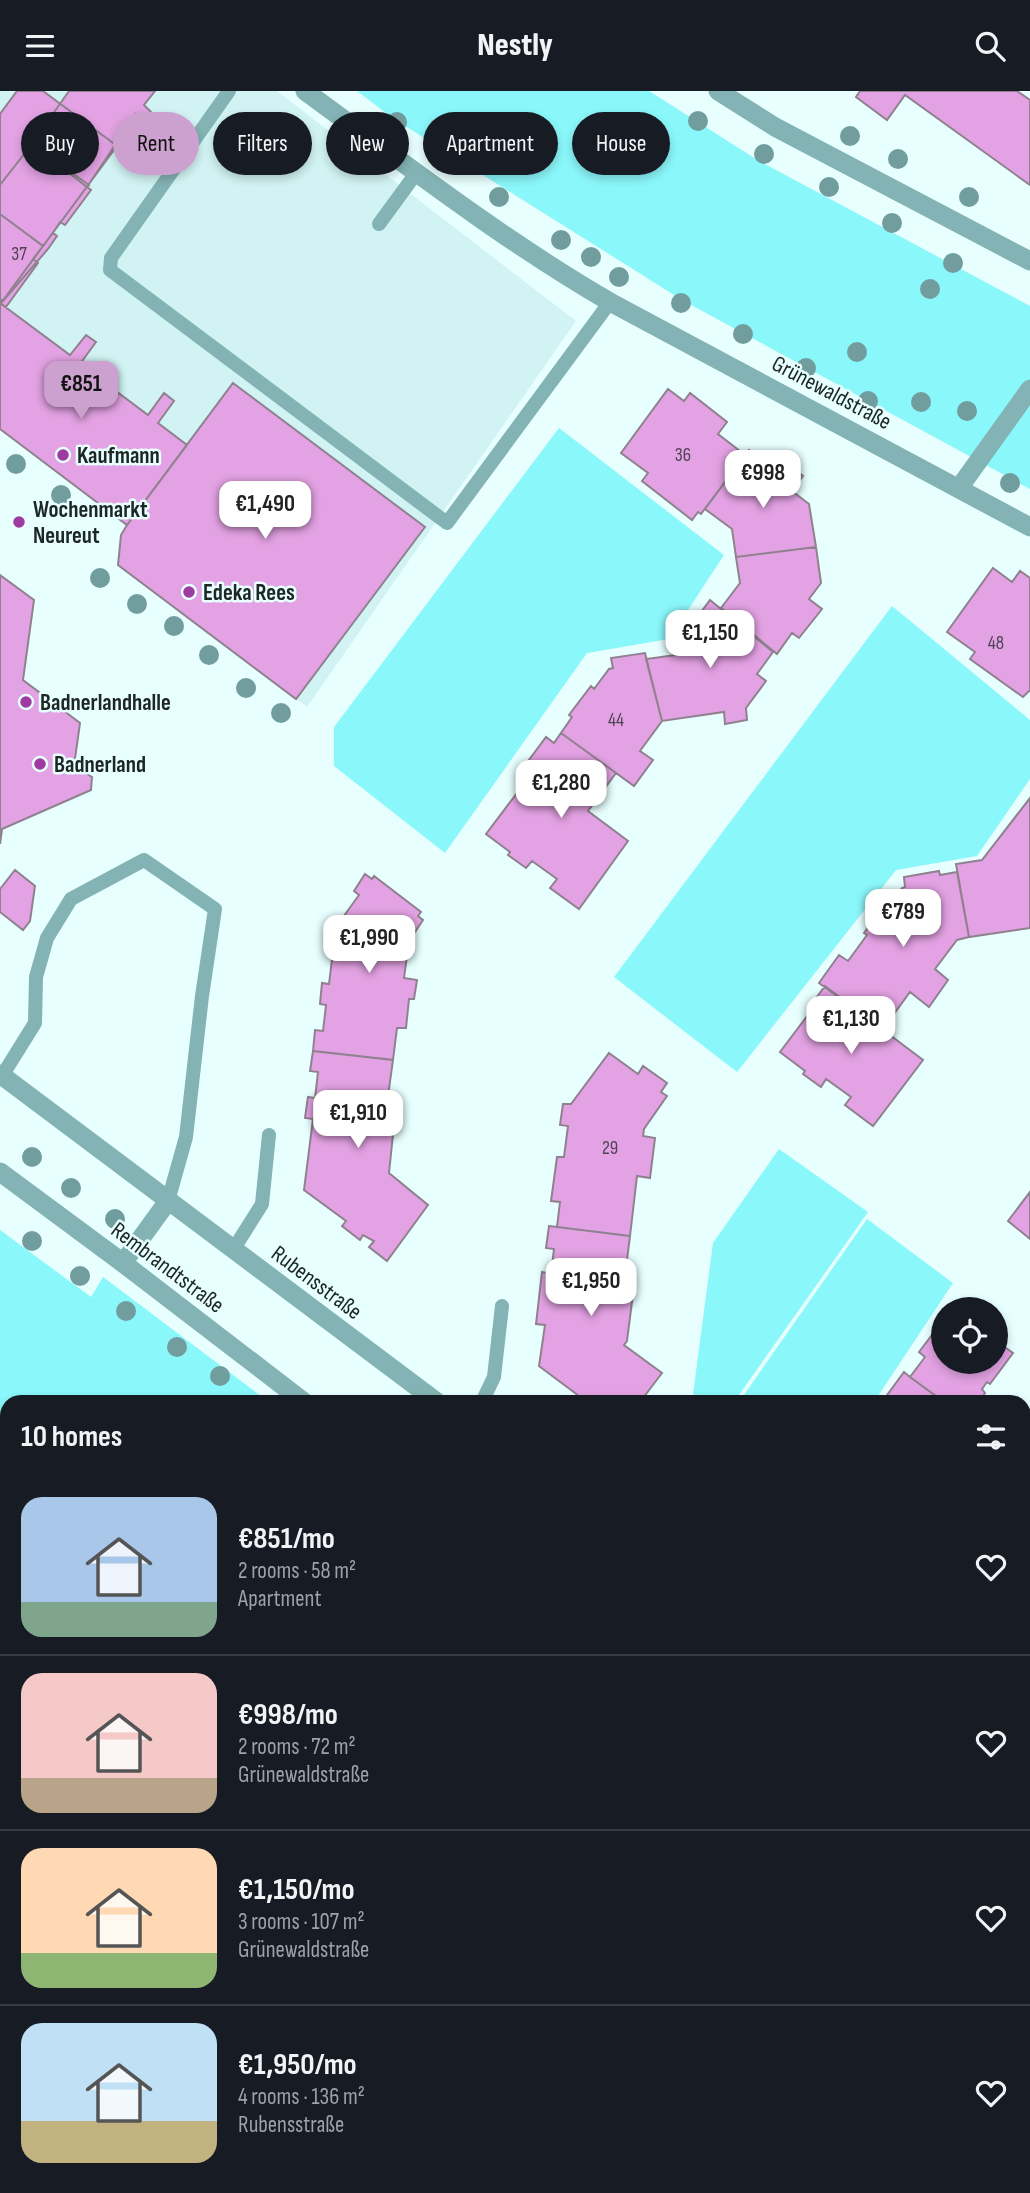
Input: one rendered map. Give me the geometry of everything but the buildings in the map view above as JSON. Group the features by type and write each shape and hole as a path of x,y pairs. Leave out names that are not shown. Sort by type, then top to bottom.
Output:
{"street":[{"name":"Grünewaldstraße","path":"305,91 560,274 1030,527"},
{"path":"718,91 775,127 1030,261"},
{"path":"959,488 1030,389"},
{"name":"Rubensstraße","path":"1,1075 428,1395"},
{"name":"Rembrandtstraße","path":"0,1172 295,1395"},
{"path":"123,1263 168,1201"}],"lane":[{"path":"229,91 111,258 110,270 447,523 610,302"},
{"path":"379,224 416,172"},
{"path":"1,1075 35,1023 36,977 47,938 71,899 144,860 215,909 200,1010 186,1137 168,1201"},
{"path":"233,1250 262,1204 269,1135"},
{"path":"485,1395 494,1377 502,1306"}],"shaded area":[{"path":"0,91 277,91 304,112 213,112 213,175 312,175 312,118 326,129 326,175 386,175 576,321 307,707 118,565 121,535 127,525 0,429"},
{"path":"357,91 649,91 759,161 1030,306 1030,489 682,300 483,175 558,175 558,112 423,112 423,137 409,128 409,112 385,112"},
{"path":"559,428 724,555 669,639 587,653 445,853 334,766 334,727"},
{"path":"892,606 1030,720 1030,779 977,856 896,870 737,1072 614,977"},
{"path":"779,1149 868,1212 739,1395 693,1394 713,1243"},
{"path":"867,1219 953,1283 944,1297 931,1297 931,1316 879,1395 744,1395"},
{"path":"0,1230 91,1297 103,1277 260,1395 0,1395"}],"place":[{"name":"Kaufmann","path":"63,455"},
{"name":"Wochenmarkt Neureut","path":"19,522"},
{"name":"Edeka Rees","path":"189,592"},
{"name":"Badnerlandhalle","path":"26,702"},
{"name":"Badnerland","path":"40,764"}]}
